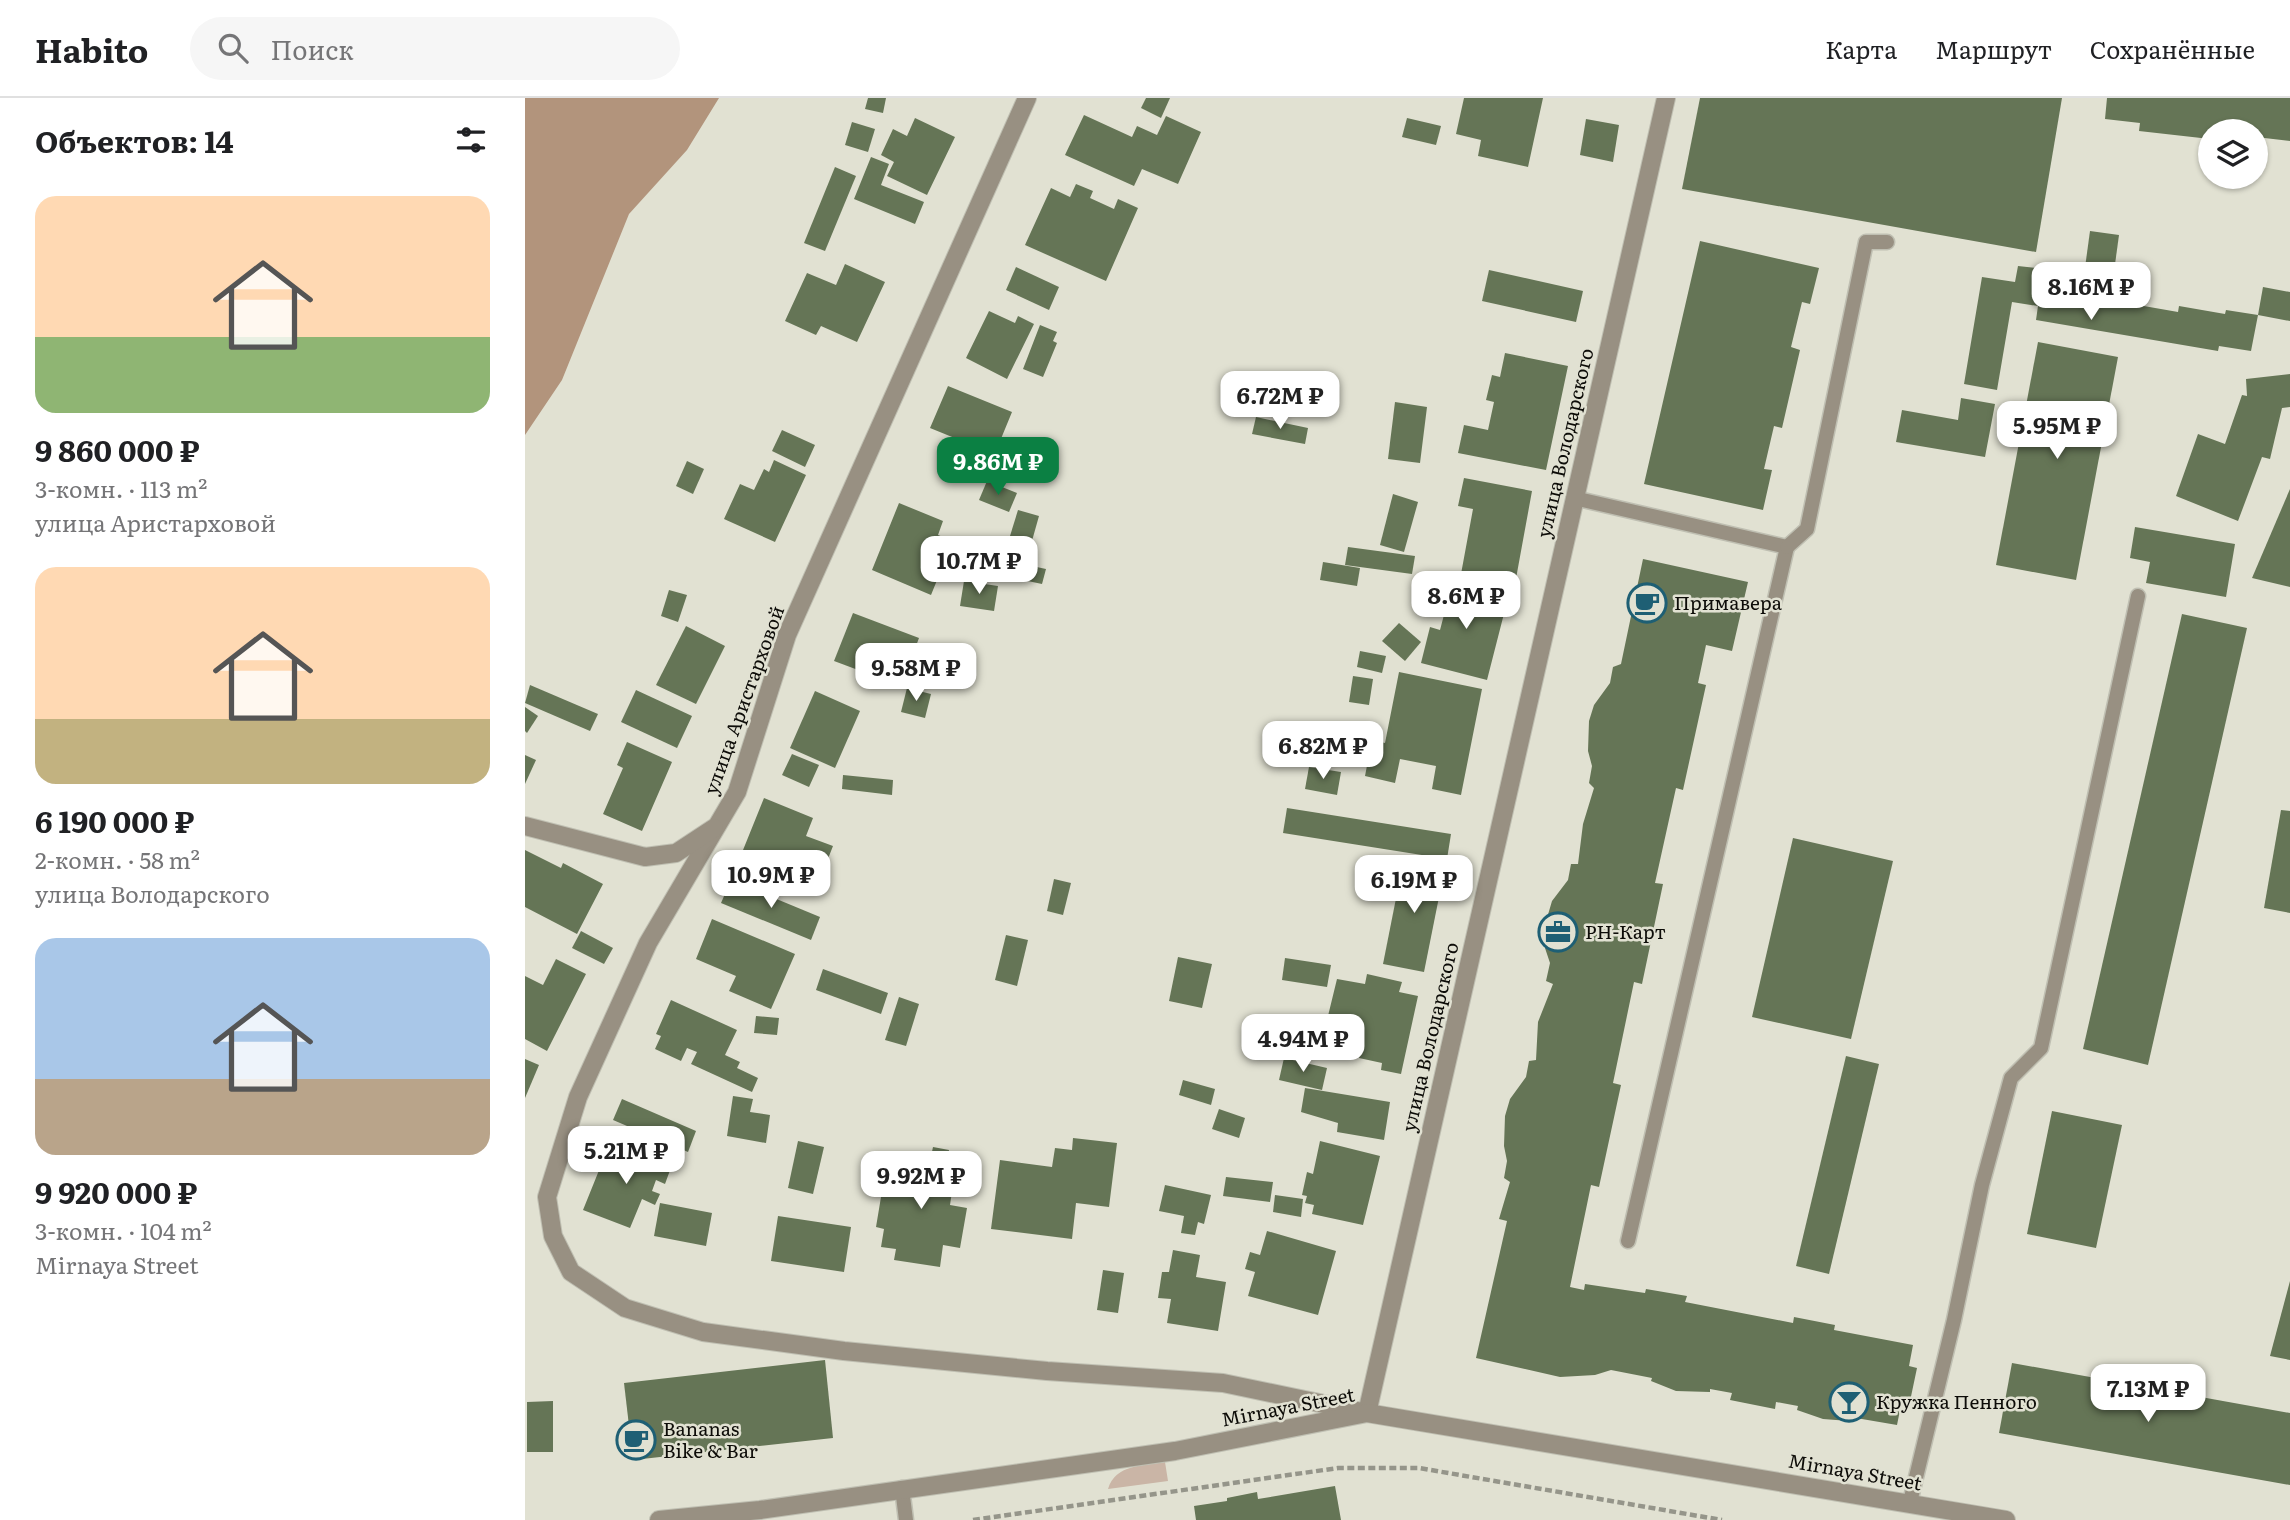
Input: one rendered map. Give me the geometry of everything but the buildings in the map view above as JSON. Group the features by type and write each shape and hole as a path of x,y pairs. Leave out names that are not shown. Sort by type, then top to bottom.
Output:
{"street":[{"name":"улица Аристарховой","path":"1027,98 787,635 737,792 648,943 578,1097 547,1198 553,1236 571,1272 625,1308 703,1332 844,1351 993,1366 1223,1382 1367,1413"},
{"name":"улица Володарского","path":"1367,1413 1666,98"},
{"path":"525,826 645,857 675,853 716,826"},
{"name":"Mirnaya Street","path":"659,1520 760,1510 1175,1451 1367,1413 1910,1502 1974,1517 2006,1520"}],"lane":[{"path":"1627,1241 1787,547 1807,529 1866,242 1887,242"},
{"path":"1574,498 1787,547"},
{"path":"1910,1502 1954,1320 1982,1185 2011,1078 2041,1048 2138,596"},
{"path":"902,1488 906,1520"}],"path":[{"path":"973,1520 1338,1468 1419,1468 1722,1520"}],"shaded area":[{"path":"525,98 719,98 687,150 629,214 562,380 525,435"},
{"path":"1165,1462 1168,1481 1108,1489 1123,1471"}],"place":[{"name":"Примавера","path":"1647,603"},
{"name":"РН-Карт","path":"1558,932"},
{"name":"Кружка Пенного","path":"1849,1402"},
{"name":"Bananas Bike & Bar","path":"636,1440"}]}
